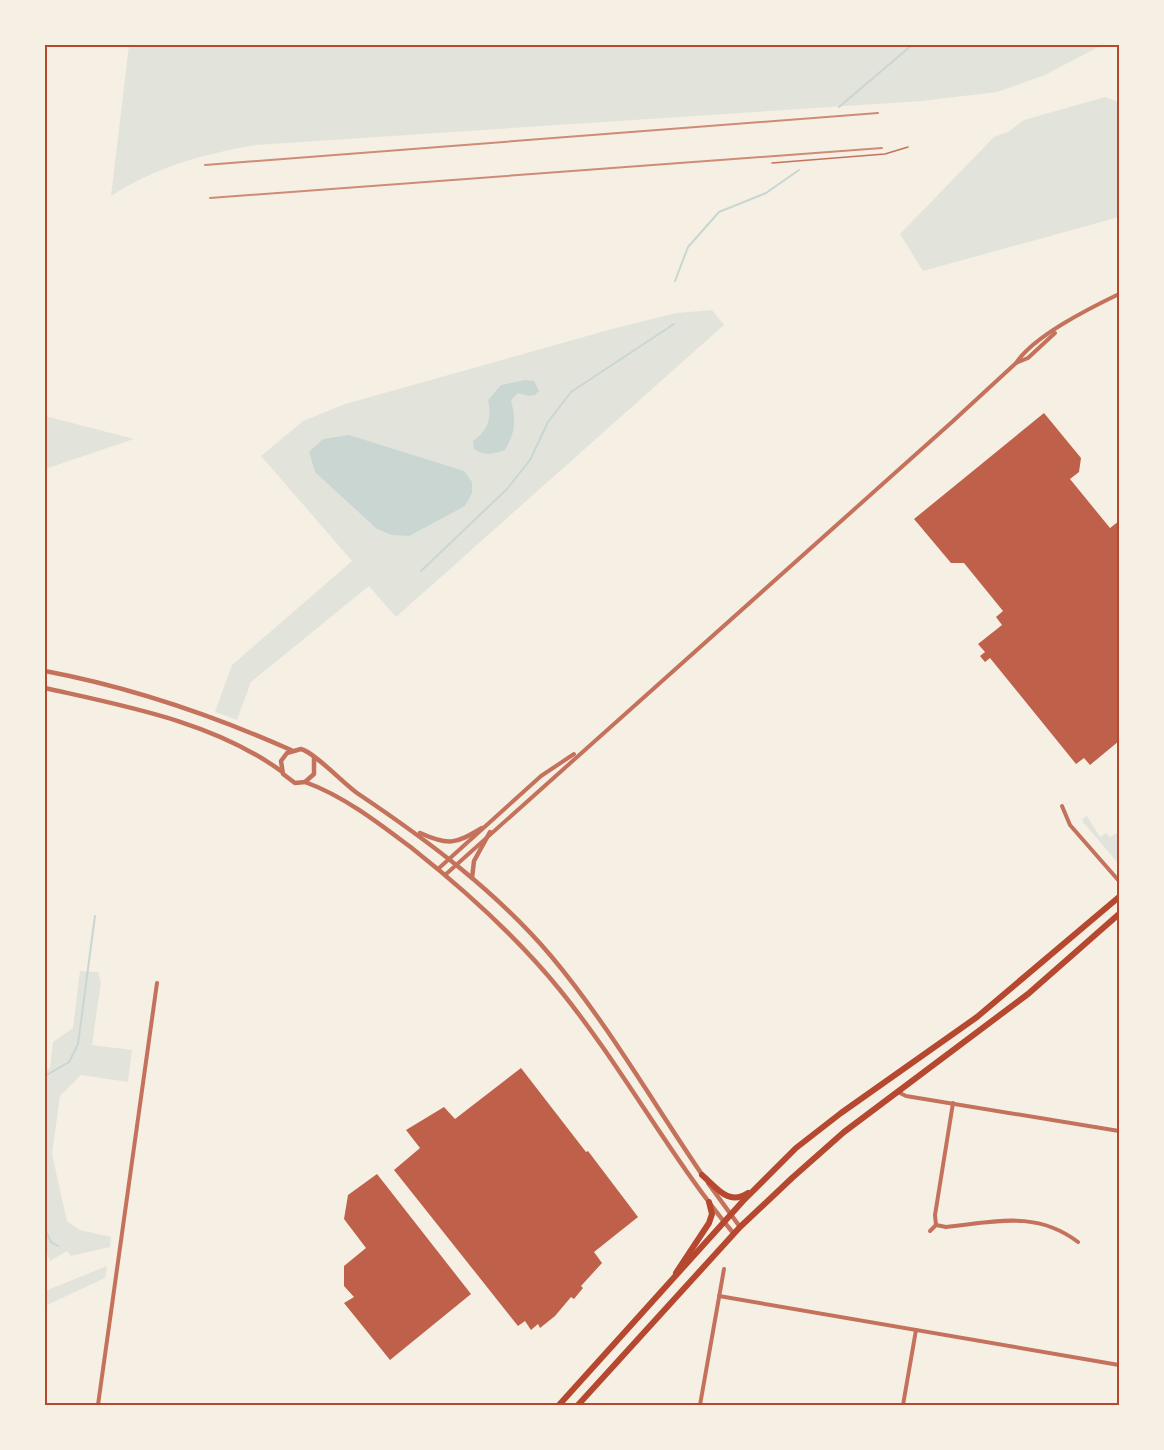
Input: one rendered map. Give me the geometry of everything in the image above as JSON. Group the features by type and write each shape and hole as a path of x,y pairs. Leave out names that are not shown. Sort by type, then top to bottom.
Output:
{"highway":[{"path":"559,1405 730,1215 796,1148 977,1017 1041,966 1119,897"},
{"path":"579,1405 740,1227 844,1132 1028,993 1119,914"},
{"path":"702,1175 723,1195 731,1198 745,1195 762,1182"},
{"path":"668,1286 709,1223 712,1214 709,1202"}],"street":[{"path":"445,875 490,832 1016,363 1028,358 1057,330 1119,294"},
{"path":"45,671 130,691 175,705 291,750 306,750 340,781 412,830 448,858 524,927 565,973 611,1035 661,1116 740,1227"},
{"path":"45,688 171,719 262,757 290,781 305,782 355,808 438,869 506,931 559,989 734,1234"},
{"path":"438,869 541,776 585,747"},
{"path":"281,771 284,756 291,750"},
{"path":"305,782 315,769 314,758"},
{"path":"1062,806 1070,825 1119,881"},
{"path":"412,830 449,843 460,841 482,828"},
{"path":"472,878 474,861 490,832"},
{"path":"98,1405 158,983"},
{"path":"898,1091 906,1096 1119,1131"},
{"path":"936,1225 935,1215 953,1103"},
{"path":"936,1225 946,1227 1015,1219 1054,1227 1078,1242"},
{"path":"930,1231 936,1225"},
{"path":"700,1405 724,1269"},
{"path":"719,1296 1119,1365"},
{"path":"903,1405 916,1330"}],"lane":[{"path":"772,163 885,154 908,147"}],"shaded area":[{"path":"129,45 1102,45 1045,75 997,92 922,101 256,145 180,163 145,177 111,196"},
{"path":"1105,97 1119,102 1119,217 923,271 900,234 994,137 1008,132 1024,120"},
{"path":"712,310 724,325 396,617 369,586 251,682 237,720 215,712 232,665 352,561 261,456 303,421 345,404 612,329 676,313"},
{"path":"525,380 534,381 539,391 529,396 518,393 511,400 514,426 505,450 489,454 474,449 473,441 488,424 488,400 501,385"},
{"path":"45,416 134,439 45,469"},
{"path":"349,435 464,471 472,482 472,493 465,506 409,536 392,535 377,529 315,472 309,452 323,439"},
{"path":"1087,816 1100,837 1106,833 1110,837 1119,832 1119,864 1083,822 1082,819"},
{"path":"80,971 98,972 101,982 92,1045 132,1050 128,1082 81,1075 60,1096 52,1154 67,1221 80,1230 111,1237 110,1247 71,1256 67,1251 50,1261 45,1248 45,1070 50,1068 53,1042 73,1028"},
{"path":"107,1266 105,1278 45,1306 45,1291"}],"building":[{"path":"1044,413 1081,458 1079,472 1070,479 1110,528 1119,521 1119,741 1090,765 1084,758 1076,764 990,658 985,662 980,656 985,652 978,644 1002,625 996,617 1003,611 964,563 951,563 914,519"},
{"path":"521,1068 638,1217 594,1252 602,1263 581,1286 583,1288 574,1299 571,1297 555,1316 540,1328 538,1324 531,1330 525,1321 518,1326 394,1170 420,1148 406,1130 444,1107 455,1119"},
{"path":"377,1174 471,1294 390,1360 344,1303 354,1297 344,1286 344,1266 366,1248 344,1219 348,1195"}],"waterway":[{"path":"839,107 912,45"},
{"path":"675,281 688,247 719,212 766,193 799,170"},
{"path":"421,571 507,489 530,460 548,422 571,392 674,324"},
{"path":"45,1076 69,1062 78,1044 95,916"},
{"path":"45,1229 51,1242 58,1246"}],"railway":[{"path":"205,165 878,113"},
{"path":"210,198 882,148"}]}
